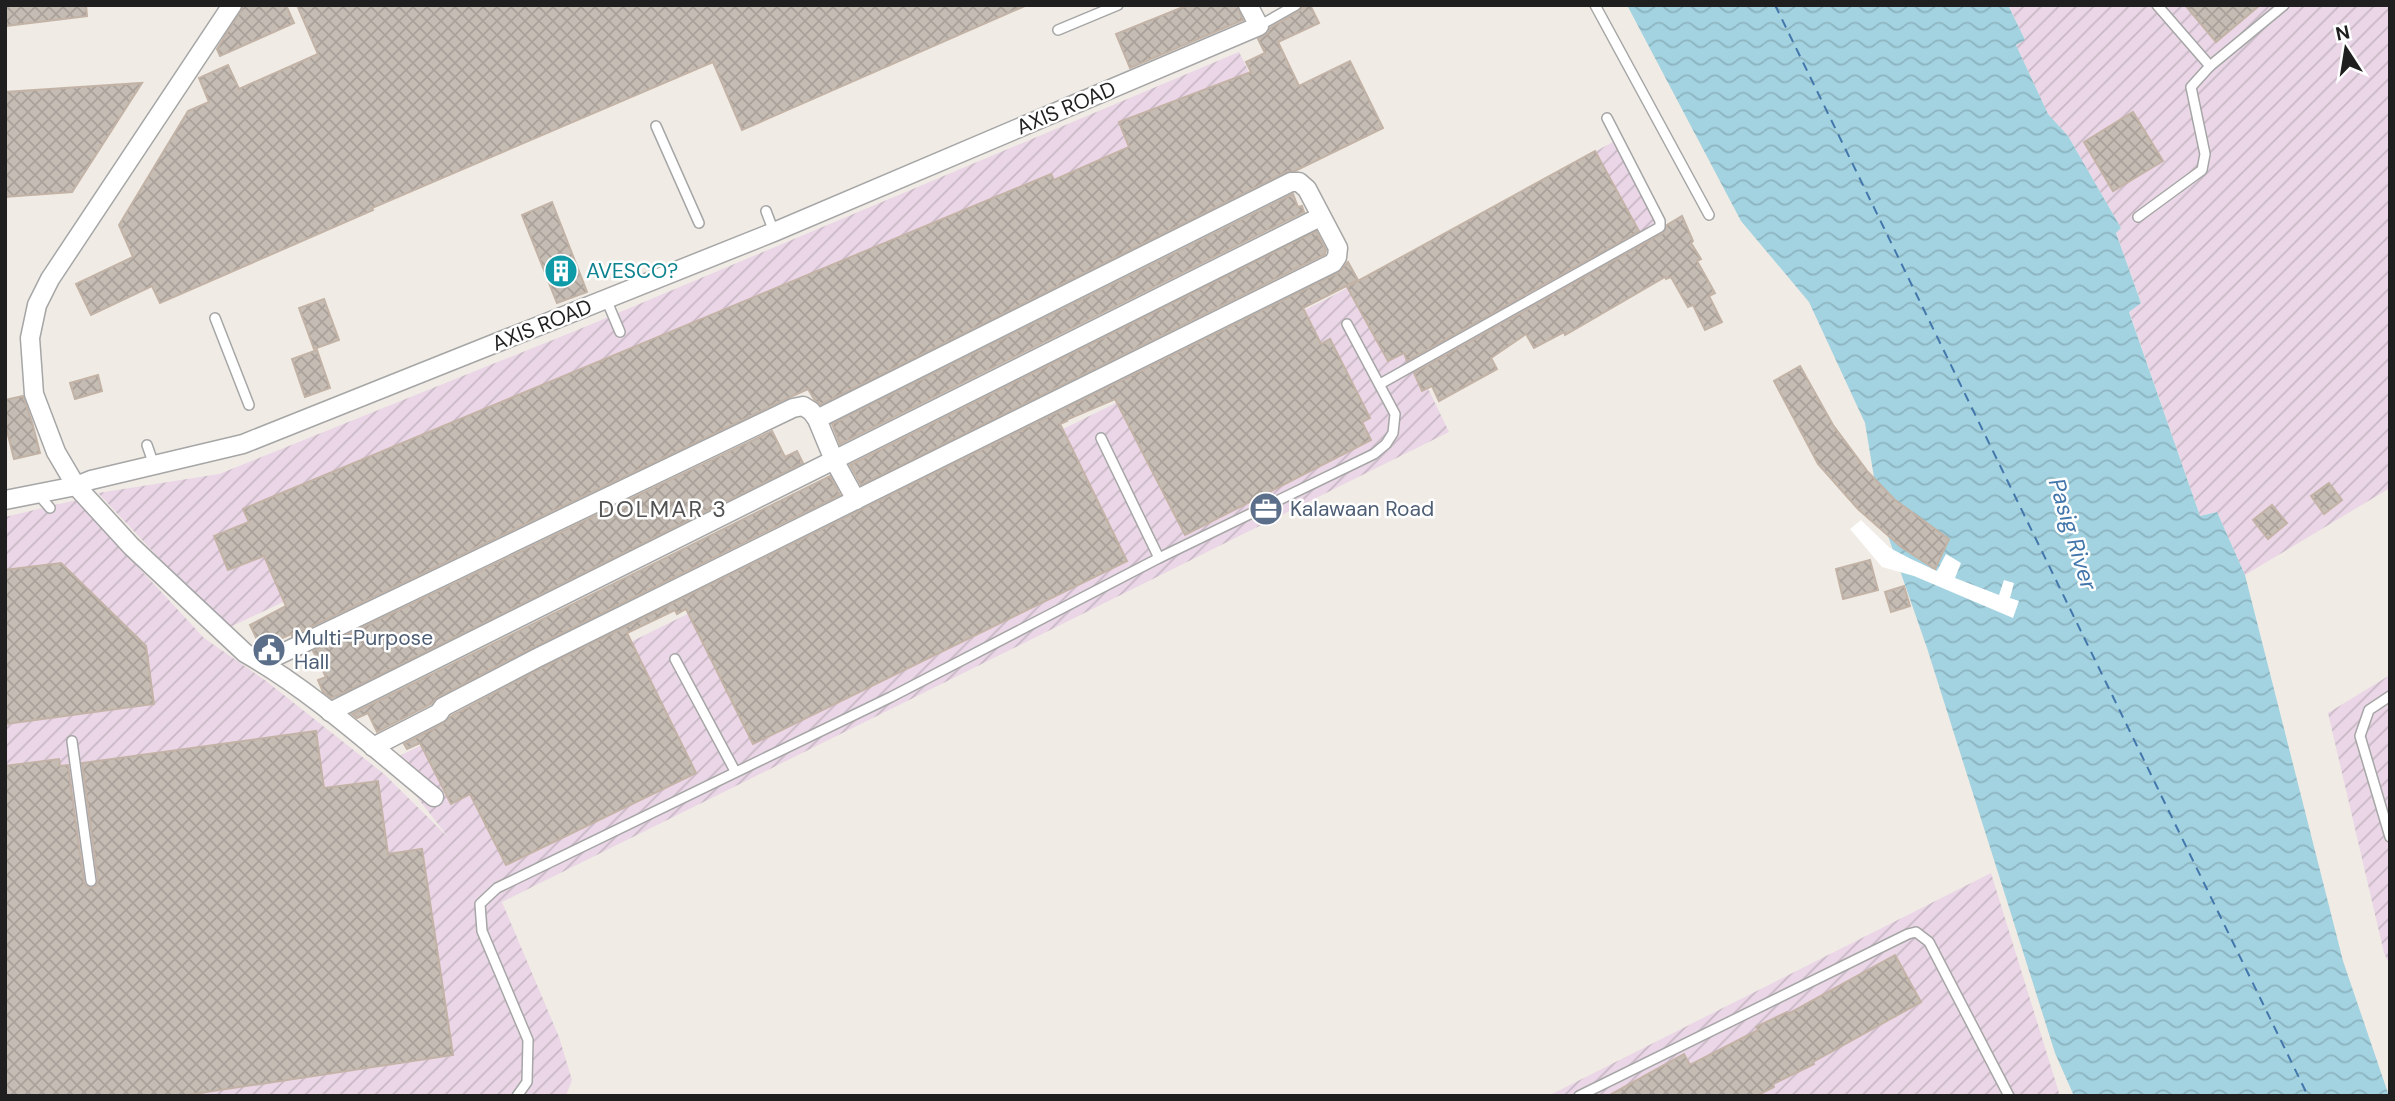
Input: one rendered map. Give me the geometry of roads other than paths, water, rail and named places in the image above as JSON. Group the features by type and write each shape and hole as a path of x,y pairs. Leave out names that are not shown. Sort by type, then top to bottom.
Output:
{"street":[{"path":"232,5 50,279 37,305 30,338 34,394 56,452 76,486 131,546 245,653 330,712 434,797"},
{"path":"1248,5 1259,26"},
{"name":"AXIS ROAD","path":"5,500 76,486 91,480 243,444 774,232 1259,26"},
{"path":"373,747 549,652 1333,263 1338,248 1307,188 1299,182 1291,182 817,419"},
{"path":"330,712 1320,216"},
{"path":"262,663 803,405 817,419 834,460 856,500"}],"lane":[{"path":"1058,30 1118,5"},
{"path":"1259,26 1296,5"},
{"path":"1595,5 1709,215"},
{"path":"2157,5 2210,66"},
{"path":"2138,217 2202,170 2205,154 2191,87 2210,66 2284,5"},
{"path":"1380,384 1660,227 1660,221 1607,118"},
{"path":"656,126 699,223"},
{"path":"766,211 774,232"},
{"path":"606,299 620,332"},
{"path":"215,318 249,405"},
{"path":"517,1096 527,1082 528,1040 482,931 480,904 497,888 891,697 1160,558 1380,449 1393,433 1395,414 1347,324"},
{"path":"1101,438 1160,558"},
{"path":"147,445 154,465"},
{"path":"37,493 50,508"},
{"path":"675,659 735,771"},
{"path":"2390,696 2369,709 2360,736 2390,837"},
{"path":"72,741 91,881"},
{"path":"1578,1096 1916,932 1928,942 2009,1096"}],"water":[{"name":"Pasig River","path":"1627,5 2008,5 2025,40 2016,45 2048,114 2068,136 2121,228 2116,233 2141,303 2129,312 2200,516 2217,512 2245,575 2343,961 2389,1096 2074,1096 2055,1053 1927,648 1880,513 1865,423 1809,302 1741,221"}],"place":[{"name":"AVESCO?","path":"561,271"},
{"name":"Kalawaan Road","path":"1266,509"},
{"name":"Multi-Purpose Hall","path":"269,650"}],"district":[{"name":"DOLMAR 3","path":"663,509"}]}
